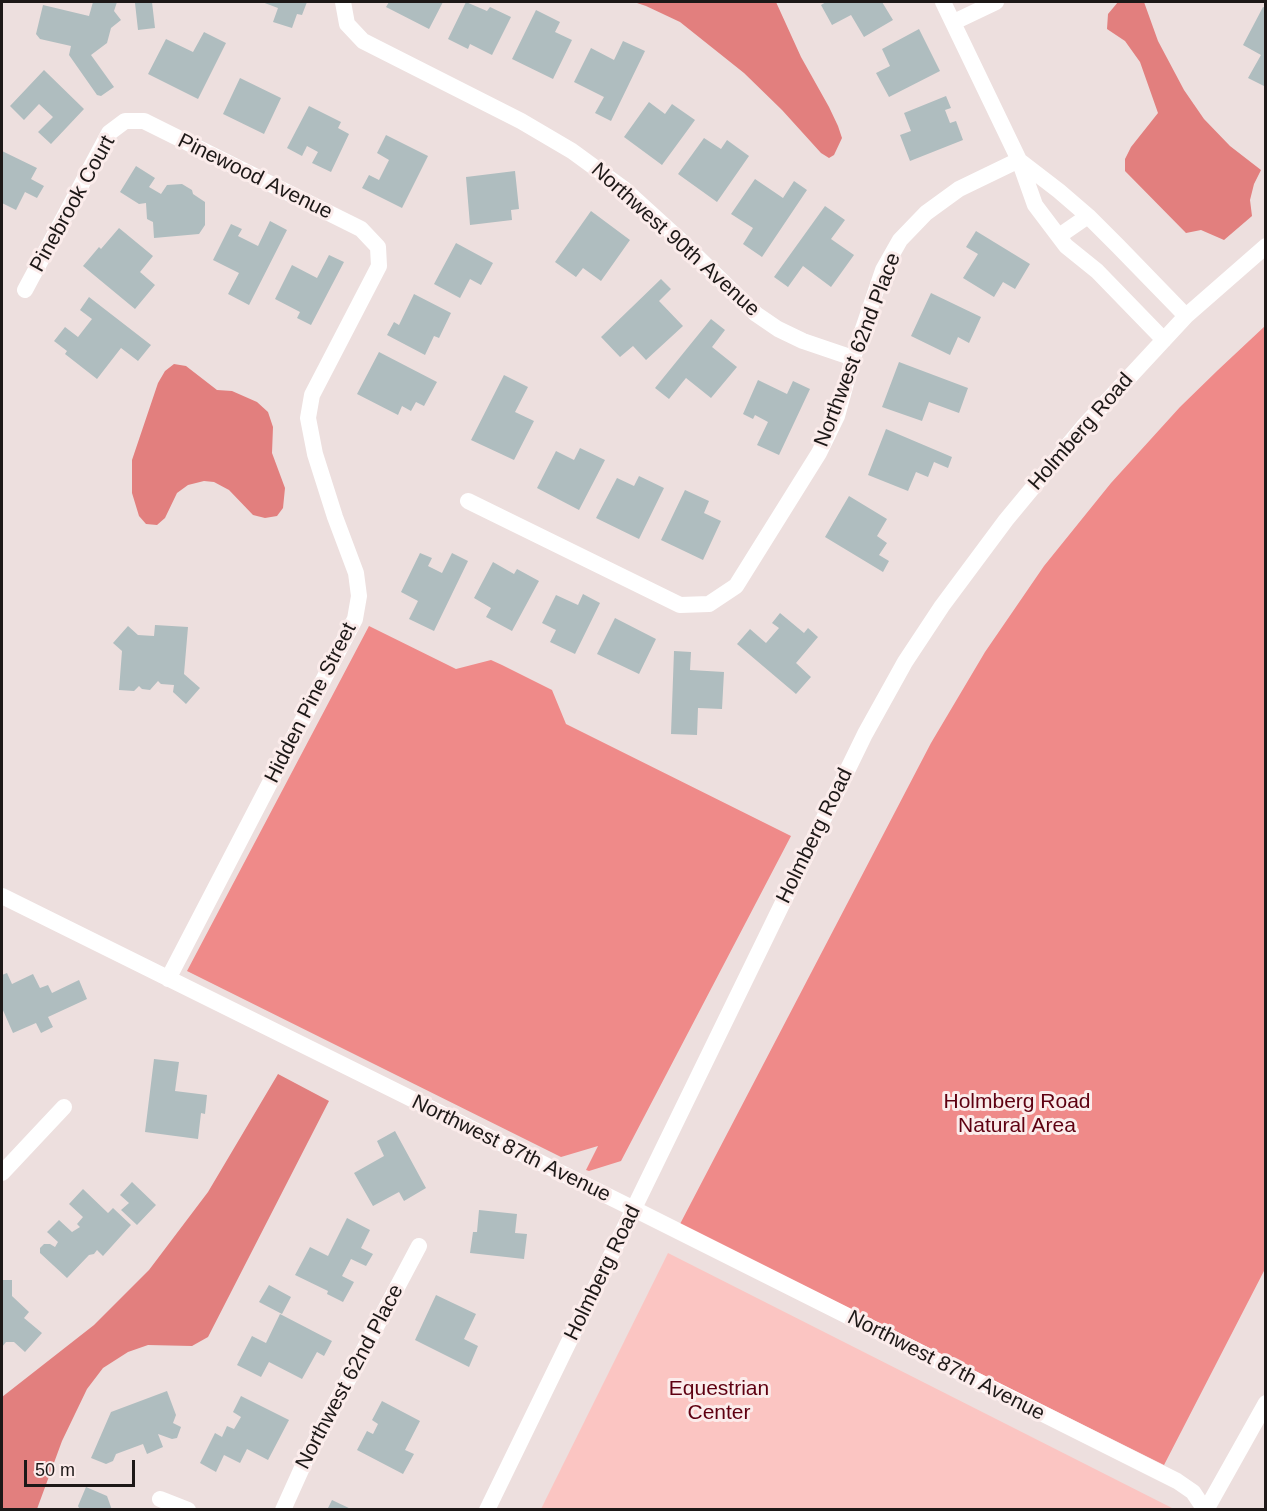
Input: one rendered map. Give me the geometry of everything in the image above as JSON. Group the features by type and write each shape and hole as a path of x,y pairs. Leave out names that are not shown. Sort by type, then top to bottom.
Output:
{"street":[{"name":"Northwest 90th Avenue","path":"343,2 347,24 363,41 521,121 572,151 624,189 756,314 778,329 803,341 853,358"},
{"path":"943,2 1019,160 1035,204 1066,246 1097,271 1164,340"},
{"path":"954,22 996,2"},
{"name":"Pinewood Avenue","path":"125,121 144,121 361,229 378,247"},
{"name":"Pinebrook Court","path":"25,290 109,133 125,121"},
{"path":"1019,160 1088,216 1186,316"},
{"name":"Northwest 62nd Place","path":"468,501 680,605 709,604 736,586 819,453 837,416 853,358 883,270 900,240 926,213 959,189 1019,160"},
{"path":"1059,236 1088,216"},
{"name":"Holmberg Road","path":"487,1509 865,734 904,662 942,606 1006,520 1083,427 1186,316 1266,246"},
{"name":"Hidden Pine Street","path":"168,979 355,619 359,596 356,573 335,518 315,454 308,418 312,395 379,266 378,247"},
{"name":"Northwest 87th Avenue","path":"2,896 634,1209 1177,1482 1193,1492 1205,1509"},
{"path":"2,1173 64,1107"},
{"name":"Northwest 62nd Place","path":"283,1509 306,1459 419,1246"},
{"path":"1205,1509 1266,1402"},
{"path":"160,1499 188,1509"}],"green space":[{"name":"Holmberg Road Natural Area","path":"1265,326 1265,1269 1164,1465 680,1224 931,743 985,652 1044,566 1111,483 1180,407"},
{"path":"369,626 456,669 491,660 502,665 552,690 566,724 791,836 621,1161 586,1170 598,1146 561,1157 187,971"},
{"name":"Equestrian Center","path":"668,1253 1174,1509 541,1509"}],"shaded area":[{"path":"634,2 776,2 801,57 838,126 842,138 834,155 829,158 821,153 744,73 680,22"},
{"path":"1118,2 1144,2 1158,41 1184,90 1204,119 1230,146 1261,170 1250,200 1252,216 1224,240 1201,230 1186,233 1125,171 1125,159 1131,147 1158,113 1140,62 1125,41 1107,29 1108,14"},
{"path":"174,364 186,366 217,390 232,391 257,402 268,412 273,427 272,453 285,488 283,508 277,516 265,518 253,515 229,490 214,482 204,481 188,485 177,493 165,518 157,525 146,524 139,516 132,493 132,460 158,383 165,371"},
{"path":"278,1074 329,1101 208,1337 192,1346 148,1345 128,1352 103,1368 87,1389 62,1441 37,1509 2,1509 2,1397 94,1325 149,1270 208,1192"}],"building":[{"path":"93,2 117,2 114,11 121,20 111,28 107,43 91,55 114,87 101,96 97,95 69,55 71,46 40,39 36,34 43,5 89,16"},
{"path":"152,2 155,28 138,30 135,3"},
{"path":"262,2 307,2 302,15 297,14 292,28 273,22 278,8"},
{"path":"389,2 443,2 429,29 386,7"},
{"path":"466,2 487,11 490,7 511,17 492,55 470,44 468,49 448,39"},
{"path":"826,2 882,2 893,20 864,37 851,15 832,25 821,5"},
{"path":"1263,7 1266,8 1266,87 1248,78 1261,55 1243,45"},
{"path":"536,10 560,22 555,32 572,40 553,79 512,59"},
{"path":"919,29 940,71 889,97 876,73 890,66 882,49"},
{"path":"204,32 226,43 198,99 148,74 166,39 193,52"},
{"path":"623,41 645,51 611,121 595,113 604,97 574,82 591,48 614,60"},
{"path":"44,70 84,109 51,144 38,132 53,117 39,104 24,120 10,106"},
{"path":"240,78 281,98 264,134 223,114"},
{"path":"946,96 951,108 945,110 950,123 956,121 963,140 910,161 900,135 911,131 904,113"},
{"path":"649,102 665,114 672,104 695,120 662,165 624,137"},
{"path":"309,106 341,122 338,128 349,134 331,172 312,163 318,152 307,146 302,156 287,148"},
{"path":"386,135 428,156 402,208 362,188 369,175 379,180 389,160 377,153"},
{"path":"704,138 721,149 727,140 749,156 717,202 678,174"},
{"path":"2,151 37,168 31,179 44,186 37,198 25,192 16,210 2,203"},
{"path":"136,166 155,178 149,187 161,194 167,185 182,184 205,202 205,225 199,234 154,238 153,222 147,219 146,203 139,204 120,192"},
{"path":"515,171 519,209 511,210 512,220 470,225 466,177"},
{"path":"755,179 783,198 794,181 807,190 762,257 743,244 753,228 731,214"},
{"path":"825,206 845,220 831,239 854,255 831,287 803,266 788,287 774,277"},
{"path":"591,211 630,240 601,281 583,268 576,277 555,262"},
{"path":"270,221 287,230 249,305 228,294 239,273 213,260 231,224 242,229 238,236 258,246"},
{"path":"119,228 153,256 140,272 155,285 135,309 83,266"},
{"path":"976,231 1030,264 1015,289 1003,282 994,297 963,278 978,254 966,247"},
{"path":"456,243 493,263 481,285 470,279 460,298 434,284"},
{"path":"329,255 344,262 311,325 297,318 300,312 275,299 292,265 317,278"},
{"path":"661,279 671,289 659,301 683,326 646,360 633,346 620,357 601,337"},
{"path":"931,293 981,317 969,343 958,337 950,355 911,336"},
{"path":"414,294 451,313 439,338 434,336 425,355 387,335 394,322 399,325"},
{"path":"89,297 151,345 138,361 121,348 97,379 65,354 67,351 54,341 65,327 78,337 92,319 80,310"},
{"path":"711,319 725,330 712,347 737,367 711,398 686,378 669,399 655,388"},
{"path":"379,352 437,382 424,406 416,402 411,411 402,406 398,415 357,394"},
{"path":"899,362 968,388 959,413 929,402 922,421 882,407"},
{"path":"504,375 528,387 515,412 534,421 514,460 471,440"},
{"path":"758,380 787,394 793,381 810,389 779,455 757,445 768,422 755,415 753,419 743,414"},
{"path":"886,429 952,457 948,468 934,462 928,477 916,472 908,491 868,475"},
{"path":"580,448 605,460 579,510 537,488 556,451 574,460"},
{"path":"639,476 664,488 639,539 596,518 617,478 634,486"},
{"path":"685,490 709,501 704,513 721,521 703,560 661,540"},
{"path":"849,496 887,519 877,536 887,543 879,555 889,561 883,572 825,537"},
{"path":"420,553 432,558 428,566 442,573 452,553 468,561 434,631 409,619 418,601 401,592"},
{"path":"493,562 514,574 517,569 539,581 512,631 486,617 491,608 474,598"},
{"path":"583,594 600,603 575,654 550,642 556,630 542,623 556,595 578,605"},
{"path":"780,613 804,633 808,628 818,637 796,663 811,677 796,694 737,644 750,629 766,643 779,628 772,623"},
{"path":"615,618 656,639 639,674 597,654"},
{"path":"155,625 188,627 184,674 200,688 186,704 173,692 174,685 161,684 158,681 150,690 139,686 134,691 119,690 122,651 113,643 128,626 138,635 154,636"},
{"path":"674,651 691,652 690,670 724,672 722,709 698,708 697,735 671,734"},
{"path":"7,973 12,984 33,974 40,988 48,985 52,993 79,980 87,999 48,1017 53,1027 41,1033 36,1023 13,1033 2,1008 2,975"},
{"path":"154,1059 179,1062 175,1091 207,1095 205,1114 201,1113 198,1139 145,1132"},
{"path":"395,1131 426,1188 404,1201 399,1192 373,1206 354,1173 384,1156 377,1141"},
{"path":"132,1182 156,1205 137,1225 121,1210 129,1203 120,1195"},
{"path":"83,1189 108,1213 113,1208 131,1225 103,1256 97,1250 94,1254 89,1255 67,1278 40,1253 40,1248 44,1244 55,1247 58,1242 47,1232 59,1220 72,1232 80,1227 77,1224 83,1217 69,1204"},
{"path":"479,1210 517,1214 515,1233 527,1234 524,1259 470,1253 473,1232 477,1232"},
{"path":"347,1218 370,1230 361,1248 373,1254 366,1266 351,1259 342,1276 354,1282 343,1302 327,1294 328,1291 295,1275 310,1247 328,1256"},
{"path":"2,1280 12,1280 12,1296 29,1312 24,1318 42,1333 25,1352 14,1342 6,1342 2,1347"},
{"path":"269,1285 291,1297 282,1314 259,1302"},
{"path":"436,1295 476,1314 464,1339 478,1346 469,1367 415,1340"},
{"path":"280,1314 332,1341 324,1356 317,1352 302,1379 269,1362 261,1377 237,1365 252,1336 266,1343"},
{"path":"167,1391 176,1415 173,1423 181,1427 177,1438 172,1439 158,1434 163,1447 147,1454 143,1444 116,1454 113,1461 106,1464 91,1458 111,1412"},
{"path":"241,1396 289,1420 268,1460 247,1449 240,1463 224,1455 216,1472 200,1463 215,1433 222,1437 227,1426 234,1429 241,1417 233,1412"},
{"path":"382,1401 420,1421 405,1450 414,1454 403,1474 357,1450 367,1431 373,1434 378,1424 372,1420"},
{"path":"86,1487 107,1496 112,1510 80,1510 78,1506"},
{"path":"332,1500 353,1510 327,1510"}]}
